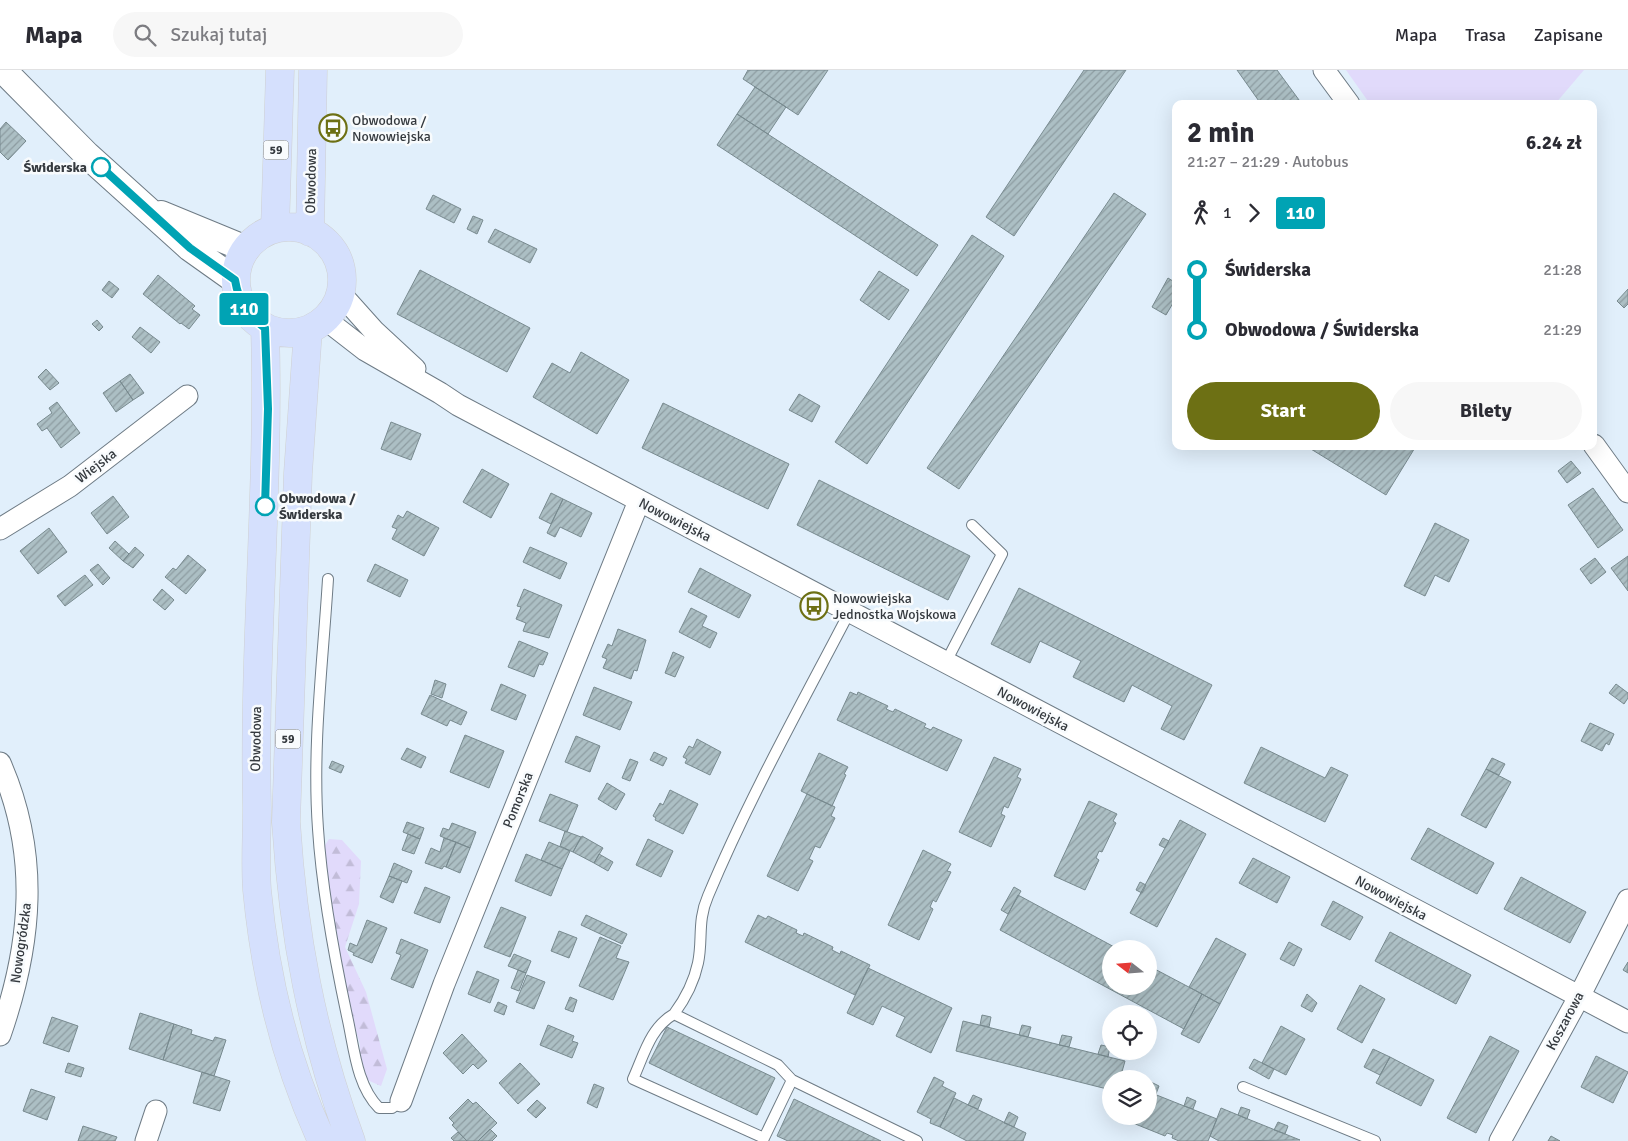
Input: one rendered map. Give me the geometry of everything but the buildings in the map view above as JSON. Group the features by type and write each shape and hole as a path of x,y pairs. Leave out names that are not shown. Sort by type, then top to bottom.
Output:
{"main road":[{"name":"59","path":"275,229 280,70"},
{"name":"Obwodowa","path":"310,232 313,70"},
{"name":"Obwodowa","path":"275,229 293,228 310,232 325,242 336,257 342,275 340,293 334,307 316,325 298,473 286,822 290,877 301,964 331,1088 351,1141"},
{"path":"275,229 259,236 246,249 238,264 235,280 238,295 244,309 253,320 265,328 286,334 316,325"},
{"name":"Obwodowa","path":"265,328 267,418 257,702 257,888 266,956 279,1013 295,1071 322,1141"}],"street":[{"path":"3,70 87,155 148,208 190,248 235,280"},
{"path":"1324,70 1346,100"},
{"path":"148,208 246,249"},
{"name":"Nowowiejska","path":"340,293 374,331 440,393"},
{"name":"Nowowiejska","path":"316,325 365,350 458,405 1628,1022"},
{"name":"Wiejska","path":"0,529 70,486 188,396"},
{"path":"1597,448 1628,492"},
{"name":"Pomorska","path":"401,1101 470,919 639,501"},
{"name":"Nowogródzka","path":"0,763 10,791 22,842 28,899 27,927 18,977 0,1034"},
{"name":"Koszarowa","path":"1500,1141 1579,997 1628,900"},
{"path":"146,1141 156,1111"}],"lane":[{"path":"946,662 1002,554 972,525"},
{"path":"328,579 317,773 318,829 334,953 358,1067 370,1099 379,1108 392,1108 401,1101"},
{"path":"792,1080 764,1139 633,1079 651,1037 662,1021 674,1014 685,999 698,963 700,924 707,898 772,759 850,611"},
{"path":"674,1014 778,1064 792,1080 917,1141"},
{"path":"1243,1087 1375,1141"}],"green space":[{"path":"1346,70 1584,70 1558,100 1367,100"},
{"path":"329,839 342,840 361,861 359,904 345,947 366,992 387,1069 381,1086 365,1079 360,1064 360,1044 330,950 318,887 320,853"}],"bus line":[{"name":"110","path":"101,167 190,248 235,280 238,295 244,309 253,320 265,328 268,409 265,506"}],"place":[{"name":"Obwodowa / Nowowiejska","path":"333,128"},
{"name":"Świderska","path":"101,167"},
{"name":"Obwodowa / Świderska","path":"265,506"},
{"name":"Nowowiejska Jednostka Wojskowa","path":"814,606"}]}
